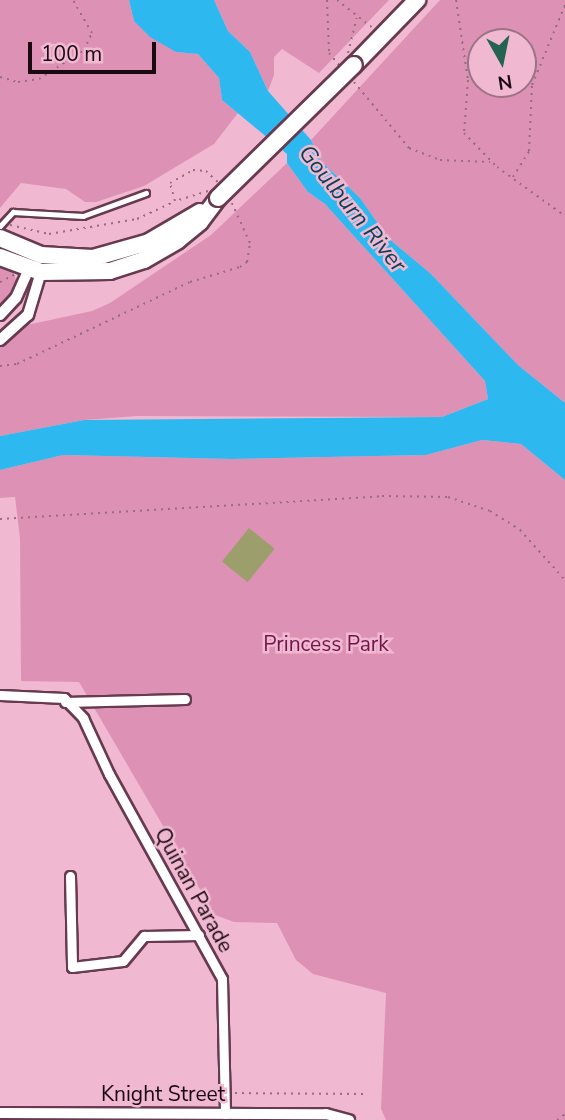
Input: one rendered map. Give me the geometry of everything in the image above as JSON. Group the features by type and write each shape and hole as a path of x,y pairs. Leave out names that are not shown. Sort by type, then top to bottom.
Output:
{"highway":[{"path":"1,229 41,255 93,258 134,248 214,194 351,59 384,35 417,0"},
{"path":"0,257 35,270 91,274 144,260 188,232 214,194"},
{"path":"35,270 41,255"}],"street":[{"path":"0,315 16,298 35,270"},
{"path":"0,340 28,315 35,270"},
{"path":"0,695 55,696 65,702 185,699"},
{"name":"Quinan Parade","path":"65,702 83,718 109,774 225,986 225,1114"},
{"path":"70,876 72,967 123,961 144,936 199,935"},
{"name":"Knight Street","path":"0,1113 40,1117 225,1114 329,1116 349,1120"}],"lane":[{"path":"1,229 13,212 28,210 61,218 83,216 146,194"}],"path":[{"path":"0,77 18,82 39,79 84,50 92,33 73,0"},
{"path":"327,0 329,53 409,148 440,160 491,162"},
{"path":"337,0 357,18 384,35"},
{"path":"456,0 468,80 464,133 491,162 565,216"},
{"path":"512,178 529,151 532,85 565,5"},
{"path":"351,59 357,18"},
{"path":"0,366 17,364 190,282 247,262 250,243 242,223 216,179 206,171 184,171 170,183 175,201"},
{"path":"1,229 49,234 137,219 175,201 214,194"},
{"path":"0,282 14,276"},
{"path":"0,519 371,496 448,497 490,512 520,530 565,580"},
{"path":"235,1093 366,1094"},
{"path":"557,1120 565,1114"}],"green space":[{"path":"0,0 129,0 134,21 176,52 198,54 219,78 222,100 238,113 214,144 144,186 96,202 85,202 66,189 21,183 0,208"},
{"path":"214,0 389,0 319,73 282,49 274,57 274,75 268,91 250,52 228,31"},
{"path":"440,0 565,0 565,403 518,365 431,274 388,238 360,198 321,161 311,140"},
{"path":"287,163 308,192 325,204 485,381 488,399 442,417 137,416 84,420 0,436 0,342 22,326 92,311 110,303 211,235"},
{"path":"0,263 13,271 17,283 0,310"},
{"name":"Princess Park","path":"482,440 521,444 565,480 565,1120 386,1120 381,1109 386,993 313,974 296,960 277,923 234,922 215,915 79,682 21,681 20,539 15,497 0,498 0,470 63,455 232,459 426,455"}],"water":[{"name":"Goulburn River","path":"129,0 214,0 228,31 250,52 268,91 311,140 321,161 360,198 388,238 431,274 518,365 565,403 565,480 521,444 482,440 426,455 232,459 63,455 0,470 0,436 84,420 442,417 488,399 485,381 325,204 308,192 287,163 287,154 222,100 219,78 198,54 176,52 150,37 134,21"}],"building":[{"path":"249,528 275,549 248,582 222,561"}]}
